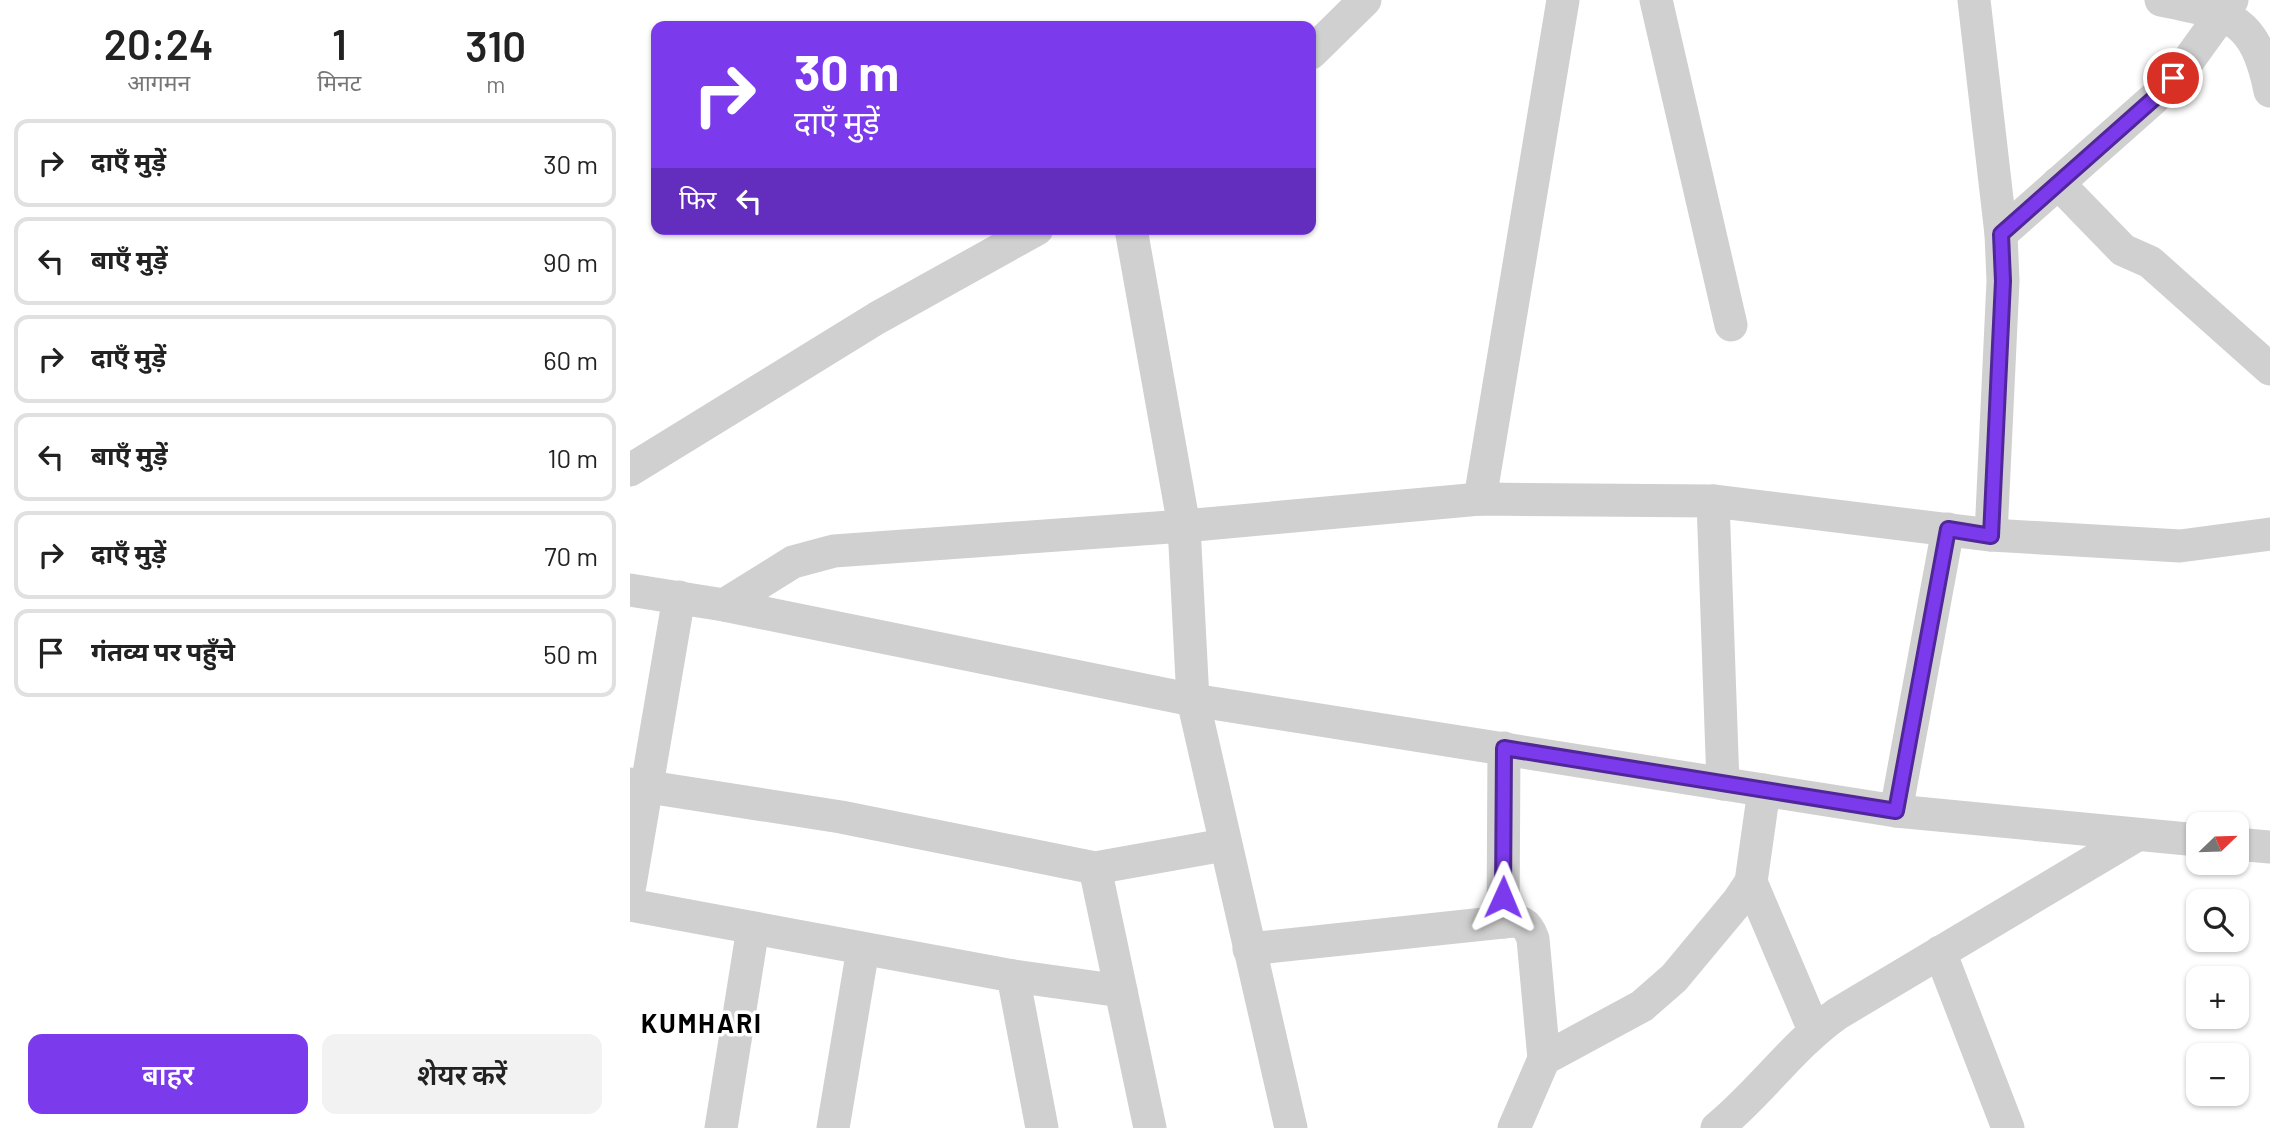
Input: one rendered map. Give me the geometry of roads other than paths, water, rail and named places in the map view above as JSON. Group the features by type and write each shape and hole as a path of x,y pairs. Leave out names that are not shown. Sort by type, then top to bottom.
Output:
{"street":[{"path":"1316,48 1366,0"},
{"path":"1480,499 1563,0"},
{"path":"1656,0 1731,325"},
{"path":"1974,0 2001,234 2003,281 1991,536"},
{"path":"2161,0 2241,16 2259,47 2270,91"},
{"path":"2001,234 2159,94 2241,16"},
{"path":"2058,183 2123,250 2157,267 2270,369"},
{"path":"630,470 877,318 1026,235"},
{"path":"1132,235 1184,526 1193,700 1224,845 1291,1128"},
{"path":"724,605 793,562 834,551 1184,526 1480,499 1713,501 1991,536 2180,546 2270,534"},
{"path":"1713,501 1723,784"},
{"path":"1896,811 1948,529"},
{"path":"630,590 724,605 1193,700 1896,811 2186,839"},
{"path":"630,886 640,785 679,597"},
{"path":"1503,922 1504,748"},
{"path":"640,785 841,817 1095,868 1224,845"},
{"path":"1544,1059 1642,1006 1674,978 1751,882 1764,790"},
{"path":"1717,1128 1736,1113 1814,1030 2137,835"},
{"path":"2249,845 2270,847"},
{"path":"1095,868 1150,1128"},
{"path":"1751,882 1814,1030"},
{"path":"630,905 1013,976 1121,991"},
{"path":"1249,949 1520,920 1529,927 1533,939 1544,1059 1514,1128"},
{"path":"720,1128 753,928"},
{"path":"833,1128 863,949"},
{"path":"1940,952 2008,1128"},
{"path":"1013,976 1042,1128"}],"district":[{"name":"KUMHARI","path":"702,1022"}]}
